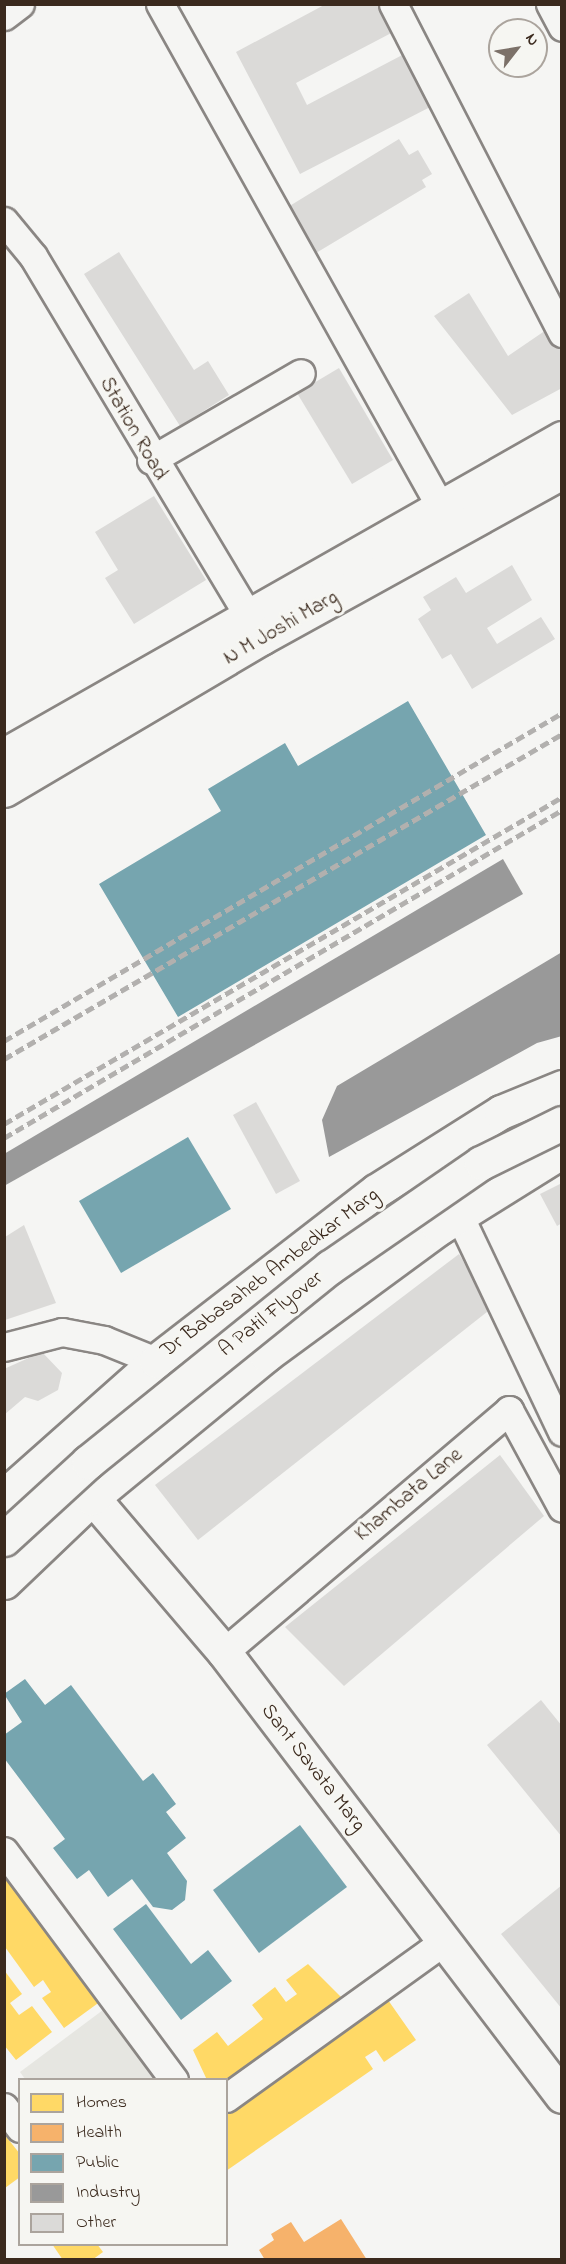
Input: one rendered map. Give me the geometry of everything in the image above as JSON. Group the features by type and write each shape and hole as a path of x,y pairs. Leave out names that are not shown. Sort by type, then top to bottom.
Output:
{"main road":[{"name":"N M Joshi Marg","path":"4,790 440,506 561,438"},
{"name":"N M Joshi Marg","path":"4,755 561,472"},
{"name":"Dr Babasaheb Ambedkar Marg","path":"4,1496 53,1450 156,1361 376,1191 501,1112 561,1088"},
{"name":"A Patil Flyover","path":"4,1539 88,1462 330,1267 481,1164 561,1123"},
{"path":"4,1582 92,1498 266,1355 459,1215 561,1151"},
{"name":"Sant Savata Marg","path":"53,1450 224,1652 560,2090"}],"street":[{"path":"4,16 20,4"},
{"path":"160,4 440,506"},
{"path":"393,4 561,333"},
{"path":"550,4 561,27"},
{"name":"Station Road","path":"4,221 33,256 151,460 254,626"},
{"path":"151,460 301,373"},
{"path":"459,1215 561,1432"},
{"path":"4,1347 62,1332 104,1340 156,1361"},
{"name":"Khambata Lane","path":"224,1652 509,1410 561,1508"},
{"path":"4,1851 173,2078"},
{"path":"228,2097 446,1940"},
{"path":"4,2107 18,2125"}],"shaded area":[{"path":"107,2007 160,2078 24,2078 20,2072"}],"building: Homes":[{"path":"4,1871 101,2001 64,2028 42,1998 51,1992 43,1980 34,1987 5,1947"},
{"path":"308,1964 341,1997 228,2082 228,2078 206,2078 193,2050 217,2032 228,2046 263,2019 252,2005 275,1987 286,2002 297,1994 286,1980"},
{"path":"4,1970 22,1994 10,2003 19,2015 32,2006 52,2032 16,2060 4,2045"},
{"path":"388,2000 416,2040 384,2062 376,2050 365,2057 373,2069 228,2170 228,2110"},
{"path":"4,2134 18,2152 18,2178 5,2188"},
{"path":"53,2246 98,2246 103,2252 92,2260 63,2260"}],"building: Health":[{"path":"341,2219 367,2260 265,2260 259,2250 274,2240 271,2234 291,2222 304,2242"}],"building: Public":[{"path":"408,701 486,835 178,1017 99,884 221,811 208,789 285,743 298,766"},
{"path":"188,1137 231,1209 121,1273 79,1201"},
{"path":"25,1679 45,1705 71,1685 143,1781 153,1773 176,1804 166,1812 186,1838 167,1853 187,1881 185,1900 172,1910 153,1907 132,1879 108,1897 89,1870 77,1879 53,1848 65,1839 4,1758 4,1735 22,1722 4,1694"},
{"path":"300,1825 347,1887 259,1953 213,1890"},
{"path":"146,1904 191,1964 208,1950 232,1981 181,2020 113,1929"}],"building: Industry":[{"path":"503,859 523,894 4,1186 4,1154"},
{"path":"562,952 562,1036 537,1043 329,1157 322,1120 337,1086"}],"building: Other":[{"path":"326,4 384,4 397,30 296,83 307,105 408,52 436,104 300,174 236,52"},
{"path":"399,139 409,155 418,150 432,174 422,180 426,187 311,256 283,210"},
{"path":"119,252 194,370 208,361 229,395 180,426 84,274"},
{"path":"469,293 508,356 549,328 562,348 562,388 512,415 434,316"},
{"path":"339,368 393,460 352,484 297,393"},
{"path":"154,496 206,580 134,624 105,578 118,570 95,532"},
{"path":"512,565 532,600 487,628 497,644 541,617 555,639 472,689 451,654 442,659 418,619 431,610 423,597 456,577 466,593"},
{"path":"256,1102 300,1181 276,1194 233,1115"},
{"path":"562,1183 562,1223 557,1226 540,1194"},
{"path":"24,1225 56,1303 5,1320 5,1237"},
{"path":"459,1254 492,1308 198,1540 155,1485"},
{"path":"42,1352 62,1373 58,1390 38,1401 25,1397 4,1415 4,1369"},
{"path":"500,1455 544,1516 344,1686 285,1627"},
{"path":"541,1700 562,1726 562,1837 487,1745"},
{"path":"562,1885 562,2009 501,1934"}],"railway":[{"path":"4,1041 562,713"},
{"path":"4,1059 562,734"},
{"path":"4,1124 562,797"},
{"path":"4,1138 562,810"}]}
